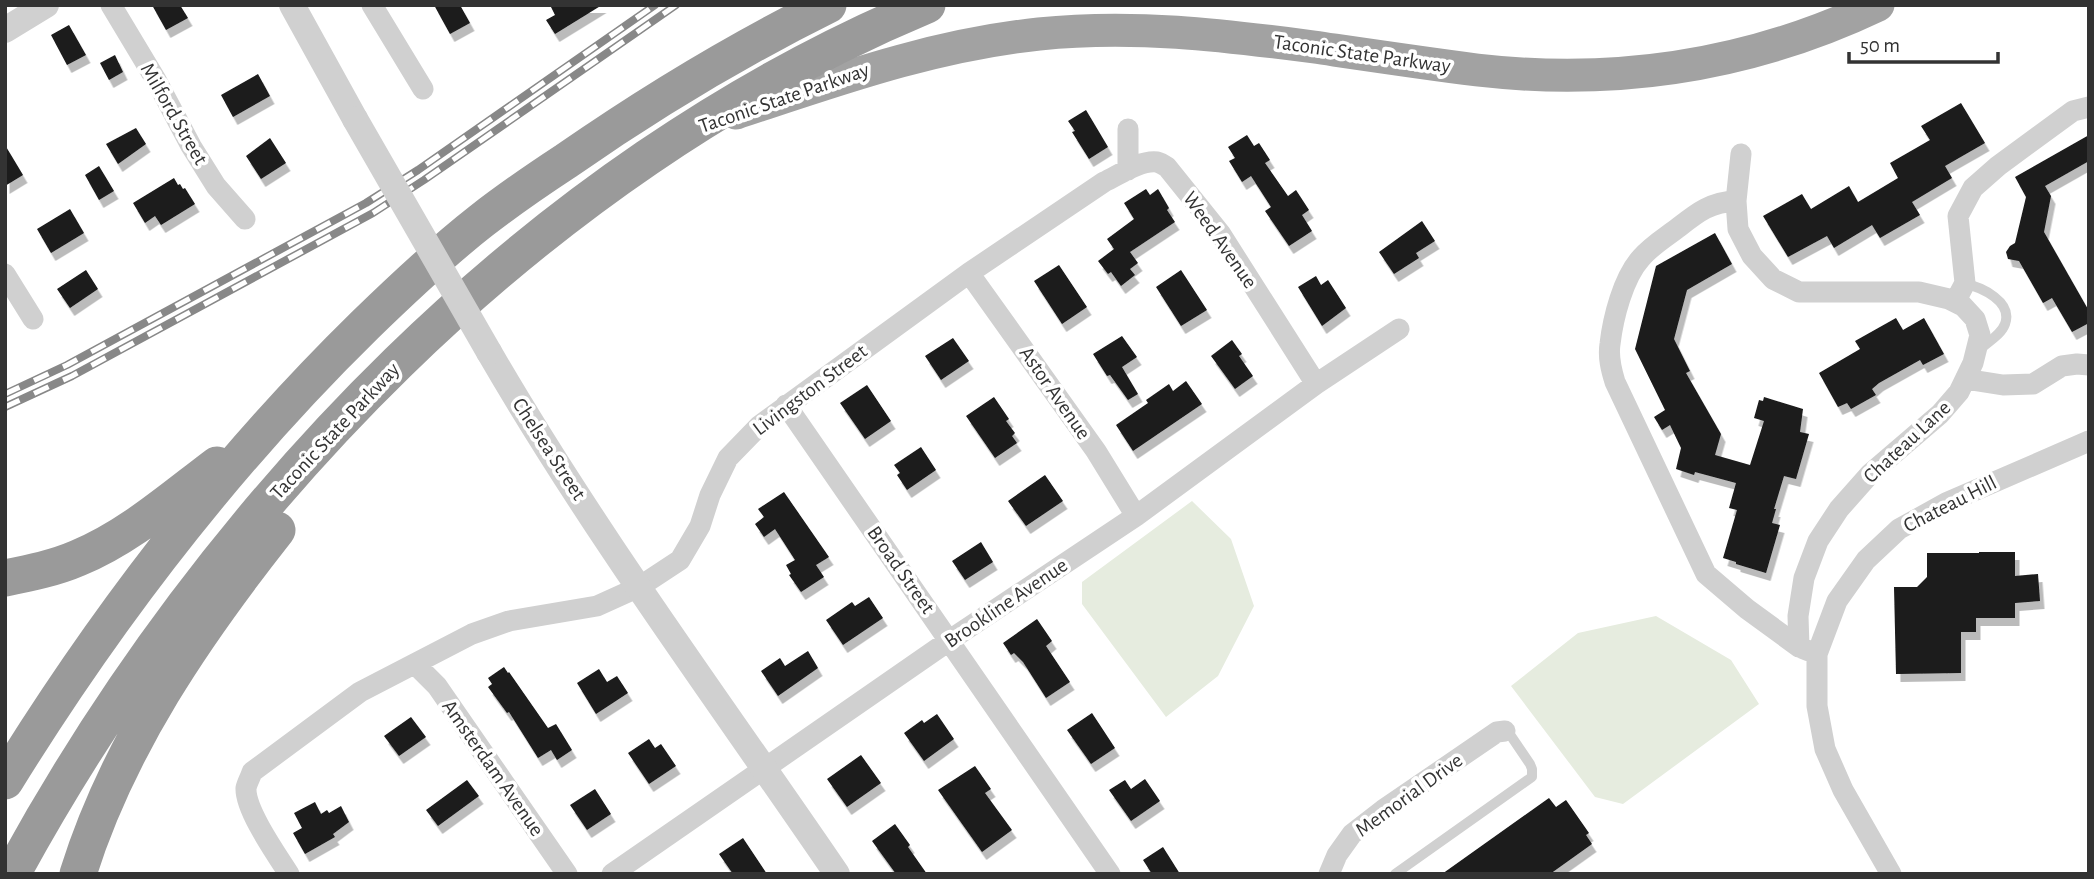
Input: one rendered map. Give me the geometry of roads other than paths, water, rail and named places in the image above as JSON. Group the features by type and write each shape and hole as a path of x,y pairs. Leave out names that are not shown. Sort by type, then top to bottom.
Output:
{"highway":[{"path":"5,781 58,699 191,519 263,432 338,351 411,281 466,233 517,194 581,150 810,5"},
{"path":"704,71 828,5"},
{"path":"697,126 801,65 927,5"},
{"name":"Taconic State Parkway","path":"12,874 91,740 130,682 205,580 328,435 443,320 564,217 601,189 697,126 897,61 967,45 1040,34 1111,29 1188,32 1477,71 1516,75 1587,76 1659,71 1741,55 1814,33 1878,5"},
{"path":"78,874 120,770 136,737 174,674 255,558 443,320"},
{"path":"5,578 63,564 112,541 263,432"}],"street":[{"path":"5,30 46,5"},
{"name":"Milford Street","path":"111,5 216,186 245,219"},
{"name":"Chelsea Street","path":"292,5 355,120 523,409 639,587 837,874"},
{"path":"372,5 423,89"},
{"path":"1741,154 1736,201 1738,229 1752,256 1773,279 1799,292 1919,292 1949,299 1960,293 1958,216 1973,188 1998,166 2073,111 2089,107"},
{"path":"1128,129 1128,170"},
{"name":"Weed Avenue","path":"1128,170 1156,162 1167,167 1220,233 1316,384"},
{"name":"Livingston Street","path":"289,874 253,814 246,788 252,772 360,692 472,634 509,621 597,606 639,587 680,560 700,526 710,495 728,458 759,426 970,273 1104,182 1128,170"},
{"path":"1736,201 1720,201 1697,213 1642,257 1630,272 1609,345 1610,364 1615,382 1706,574 1747,609 1808,651"},
{"name":"Astor Avenue","path":"970,273 1096,451 1136,516"},
{"path":"5,274 33,319"},
{"name":"Chateau Lane","path":"1808,651 1798,616 1804,578 1818,541 1839,509 1870,474 1940,414 1959,392 1965,379 1980,335 1975,319 1963,306 1960,293"},
{"name":"Brookline Avenue","path":"612,874 950,640 1136,516 1316,384 1399,329"},
{"path":"1965,379 2003,385 2033,384 2062,366 2077,363 2089,365"},
{"name":"Broad Street","path":"786,405 1110,874"},
{"name":"Chateau Hill","path":"1891,874 1843,790 1825,749 1808,651 1866,560 1899,529 1946,503 2089,441"},
{"name":"Amsterdam Avenue","path":"416,665 437,686 567,874"},
{"name":"Memorial Drive","path":"1329,874 1337,855 1352,834 1382,810 1497,732 1504,731"}],"lane":[{"path":"1960,293 1982,288 2000,303 2006,316 2004,326 1998,334 1975,353"},
{"path":"1395,874 1532,777 1530,764 1511,736 1504,731"}],"railway":[{"path":"5,394 67,365 366,203 418,170 655,5"},
{"path":"5,407 72,376 373,213 676,5"}]}
